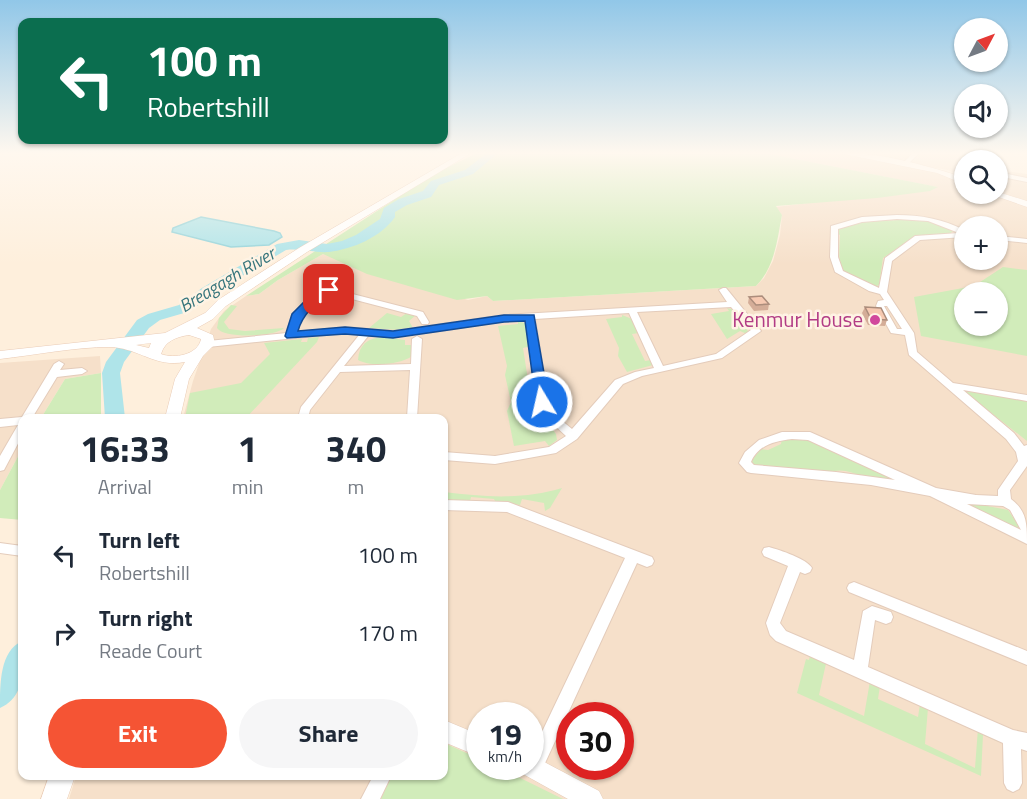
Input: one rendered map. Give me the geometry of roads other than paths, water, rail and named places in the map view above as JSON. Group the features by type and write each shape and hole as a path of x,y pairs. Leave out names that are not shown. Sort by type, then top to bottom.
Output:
{"main road":[{"path":"153,351 173,335 209,316 222,303 303,250 404,190"},
{"path":"1008,198 1027,204"},
{"path":"174,414 182,379 207,340 209,316"},
{"path":"173,335 192,331 207,340"},
{"path":"0,355 58,347 118,344 153,351 177,360 197,354"},
{"path":"153,351 174,367 182,379"},
{"path":"54,799 61,780"}],"street":[{"path":"883,292 872,289 839,272 834,257 834,228 850,221 916,217 937,222 954,230"},
{"path":"954,235 918,238 888,260 883,292 909,333 912,353 1025,450 1024,461 1004,490 1005,501"},
{"path":"1008,239 1027,241"},
{"path":"291,336 296,317 320,293 329,290 420,314 424,322"},
{"path":"448,456 495,460 552,450 573,436 619,382 660,369 719,356 756,333 723,290"},
{"path":"890,303 880,304 894,331 909,333"},
{"path":"207,340 291,336 345,330 393,334 504,318 733,304"},
{"path":"632,311 660,369"},
{"path":"530,317 545,412 573,436"},
{"path":"304,414 305,409 366,332"},
{"path":"412,414 417,339"},
{"path":"29,414 59,364"},
{"path":"336,369 416,367"},
{"path":"53,374 82,371"},
{"path":"950,385 1027,398"},
{"path":"0,423 18,421"},
{"path":"0,467 18,434"},
{"path":"1027,529 1014,507 1005,501 990,502 935,493 886,482 751,469 745,463 747,457 758,447 779,436 800,434 810,436 935,493 1027,539"},
{"path":"448,505 508,507 640,559 544,744"},
{"path":"0,548 18,550"},
{"path":"769,552 800,566 773,623 775,630 781,636 1019,740 1013,783"},
{"path":"854,588 1027,658"},
{"path":"860,670 868,616 872,612 886,616"},
{"path":"448,733 466,740"},
{"path":"544,774 591,799"},
{"path":"370,799 380,780"}],"water":[{"path":"201,217 274,231 280,233 282,237 269,245 231,247 172,232 173,228"}],"waterway":[{"name":"Breagagh River","path":"115,414 111,373 115,362 143,324 154,317 185,308 207,291 282,247 299,244 327,248 361,238 385,222 389,217 388,211 403,202 427,194 430,190"},
{"name":"Breagagh River","path":"0,693 18,661"}],"place":[{"name":"Kenmur House","path":"875,320"}]}
